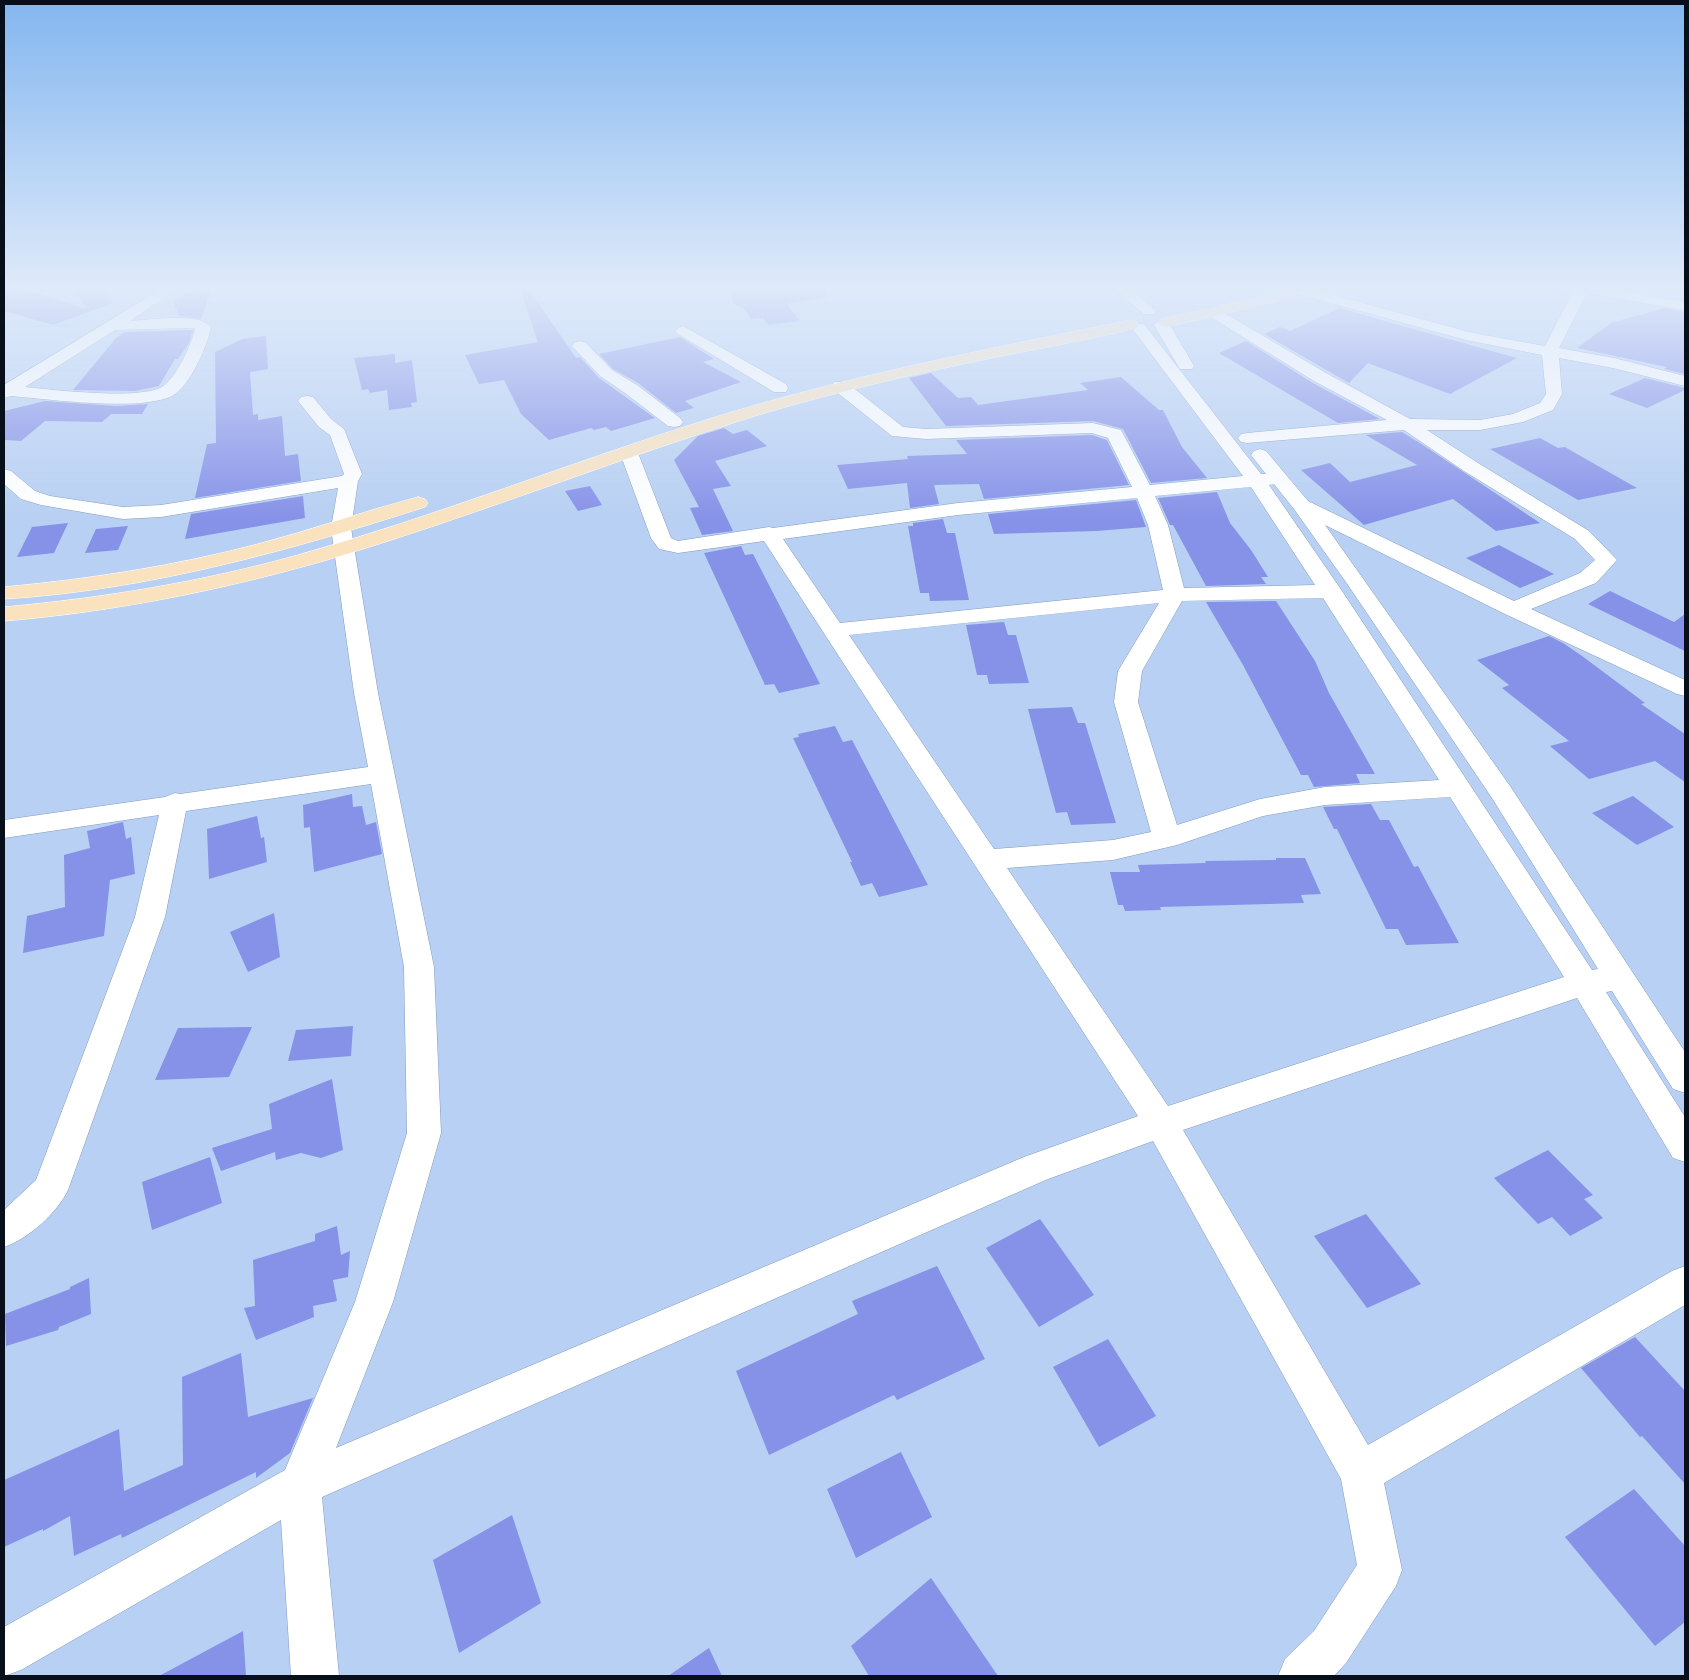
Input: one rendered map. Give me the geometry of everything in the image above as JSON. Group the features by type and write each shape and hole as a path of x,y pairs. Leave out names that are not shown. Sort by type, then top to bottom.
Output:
{"main road":[{"path":"484,483 780,388 876,364"},
{"path":"4,593 76,586 179,569 342,538 629,453 840,386 934,364"},
{"path":"4,614 103,602 201,585 284,565 436,498"}],"street":[{"path":"5,388 39,364"},
{"path":"5,388 45,364"},
{"path":"5,388 85,397 146,397 174,390 188,364"},
{"path":"598,364 606,373 631,389 674,422"},
{"path":"740,364 780,388"},
{"path":"1165,364 1268,480 1301,505 1512,609 1685,689"},
{"path":"1185,364 1247,438 1268,480 1332,591 1584,983 1685,1148"},
{"path":"1299,364 1406,424 1471,468 1582,535 1607,560 1588,578 1512,609"},
{"path":"1247,438 1406,424 1480,425 1517,418 1547,406 1554,394 1551,364"},
{"path":"1620,364 1685,381"},
{"path":"840,386 898,432 926,434 1093,428 1115,434 1158,525 1176,595 1130,671 1126,702 1167,838"},
{"path":"307,401 325,423 338,433 353,474 349,481 342,538 381,774 419,967 424,1133 374,1302 300,1485 315,1676"},
{"path":"629,453 661,538 666,545 678,547 769,533 958,509 1268,480"},
{"path":"4,475 28,494 48,501 123,513 161,511 349,481"},
{"path":"1301,505 1501,792 1685,1080"},
{"path":"769,533 1161,1122 1361,1473 1380,1570 1330,1648 1302,1676"},
{"path":"833,630 1176,595 1332,591"},
{"path":"4,829 175,802 381,774"},
{"path":"986,860 1113,850 1167,838 1260,808 1316,798 1457,788"},
{"path":"4,1230 12,1226 50,1190 150,917 175,802"},
{"path":"4,1653 300,1485 1036,1168 1161,1122 1584,983 1621,978"},
{"path":"1361,1473 1685,1284"}],"building":[{"path":"94,364 172,364 159,386 135,391 73,390"},
{"path":"215,364 268,364 268,369 250,372 253,415 258,414 258,420 282,416 285,456 298,454 301,481 195,498 207,444 216,443"},
{"path":"356,364 413,364 417,402 411,403 412,407 389,410 387,390 370,393 368,389 362,390"},
{"path":"470,364 587,364 599,378 655,418 611,431 606,427 594,430 591,428 549,440 521,414 504,380 479,384"},
{"path":"609,364 708,364 741,382 685,401 694,408 676,413 638,383 613,369"},
{"path":"1238,364 1283,364 1313,383 1380,419 1338,423"},
{"path":"1317,364 1367,364 1349,383"},
{"path":"1372,364 1505,364 1450,394"},
{"path":"1655,364 1685,364 1685,374 1664,369 1667,367"},
{"path":"931,373 958,398 971,397 978,405 1088,390 1080,383 1121,377 1159,410 1163,410 1182,447 1207,478 1151,483 1123,429 1093,421 946,426 909,378"},
{"path":"1645,378 1685,388 1685,390 1647,408 1609,394"},
{"path":"45,401 116,406 148,404 142,414 111,414 102,422 45,421 21,441 4,440 4,411"},
{"path":"724,428 733,434 747,430 767,446 715,461 731,486 713,489 733,531 702,535 690,508 699,507 674,460 698,436"},
{"path":"1402,432 1540,523 1496,531 1453,499 1364,525 1301,470 1330,463 1350,482 1417,465 1366,435"},
{"path":"1092,435 1107,440 1129,485 984,499 979,484 934,485 939,504 910,508 907,483 848,489 837,465 908,459 907,456 967,454 956,440"},
{"path":"1540,438 1558,448 1565,447 1637,488 1578,500 1490,449"},
{"path":"590,486 602,505 578,511 565,491"},
{"path":"1217,492 1230,523 1251,550 1268,577 1261,577 1266,584 1206,586 1173,525 1170,525 1158,498"},
{"path":"303,496 305,518 185,539 191,514"},
{"path":"1136,500 1146,527 1096,531 994,534 988,514"},
{"path":"943,519 947,533 955,533 969,600 930,601 929,593 920,593 908,526 913,526 913,523"},
{"path":"68,523 54,553 17,557 32,527"},
{"path":"128,526 118,550 85,553 96,529"},
{"path":"1499,545 1554,574 1520,588 1466,558"},
{"path":"741,546 745,555 753,554 820,684 779,693 774,684 765,685 704,553"},
{"path":"1610,591 1674,622 1685,614 1685,651 1588,604"},
{"path":"1276,601 1315,661 1329,693 1375,774 1356,774 1360,783 1314,787 1308,775 1301,775 1243,665 1206,602"},
{"path":"1004,622 1008,635 1016,635 1029,683 989,684 987,675 977,675 966,625"},
{"path":"1549,636 1582,656 1645,703 1641,704 1685,734 1685,782 1655,761 1589,779 1550,746 1569,741 1502,688 1509,685 1477,660"},
{"path":"1072,707 1078,723 1085,723 1116,823 1071,825 1067,812 1056,813 1028,709"},
{"path":"835,726 843,742 852,740 928,885 879,897 872,883 861,886 850,862 852,862 793,738 799,737 798,734"},
{"path":"352,794 353,807 362,806 366,825 376,822 382,854 314,872 310,827 304,828 303,805"},
{"path":"1633,796 1674,827 1637,845 1592,813"},
{"path":"1371,804 1380,820 1389,820 1414,867 1418,866 1459,943 1406,945 1398,929 1386,929 1337,829 1334,829 1323,807"},
{"path":"257,816 261,838 264,837 267,862 209,879 207,829"},
{"path":"123,822 126,839 131,837 135,874 110,880 104,936 23,953 27,916 65,907 64,855 90,848 87,831"},
{"path":"1276,858 1305,858 1321,894 1301,895 1304,903 1160,907 1161,910 1125,911 1123,905 1118,905 1110,872 1140,872 1138,865 1206,863 1205,861 1276,860"},
{"path":"274,913 280,957 248,972 230,932"},
{"path":"353,1026 351,1056 288,1061 296,1030"},
{"path":"252,1027 229,1077 155,1080 178,1028"},
{"path":"332,1079 343,1150 321,1158 301,1153 276,1160 275,1152 221,1171 212,1148 272,1129 269,1104"},
{"path":"1548,1150 1593,1195 1584,1199 1603,1218 1570,1236 1552,1217 1538,1224 1494,1178"},
{"path":"210,1157 222,1203 152,1230 142,1182"},
{"path":"1366,1214 1421,1284 1367,1308 1314,1236"},
{"path":"1040,1219 1094,1295 1039,1327 986,1248"},
{"path":"337,1226 341,1255 350,1251 348,1277 333,1280 337,1301 313,1306 314,1317 256,1340 244,1308 255,1306 253,1260 315,1241 315,1234"},
{"path":"937,1266 985,1359 897,1400 894,1395 769,1455 736,1371 858,1314 852,1301"},
{"path":"89,1278 91,1314 59,1327 58,1330 6,1346 5,1314 70,1289 70,1287"},
{"path":"1635,1337 1685,1391 1685,1484 1642,1436 1640,1437 1581,1368"},
{"path":"1108,1339 1156,1416 1099,1447 1053,1367"},
{"path":"241,1353 248,1417 313,1398 290,1453 256,1478 256,1472 122,1538 121,1534 74,1556 70,1516 43,1531 43,1529 4,1547 4,1480 119,1429 124,1491 183,1465 182,1377"},
{"path":"901,1452 932,1517 856,1558 827,1489"},
{"path":"1634,1489 1685,1546 1685,1622 1655,1646 1565,1537"},
{"path":"512,1515 541,1603 459,1653 433,1560"},
{"path":"931,1578 998,1676 869,1676 851,1646"},
{"path":"243,1631 246,1676 159,1676"},
{"path":"709,1648 722,1676 668,1676"}]}
